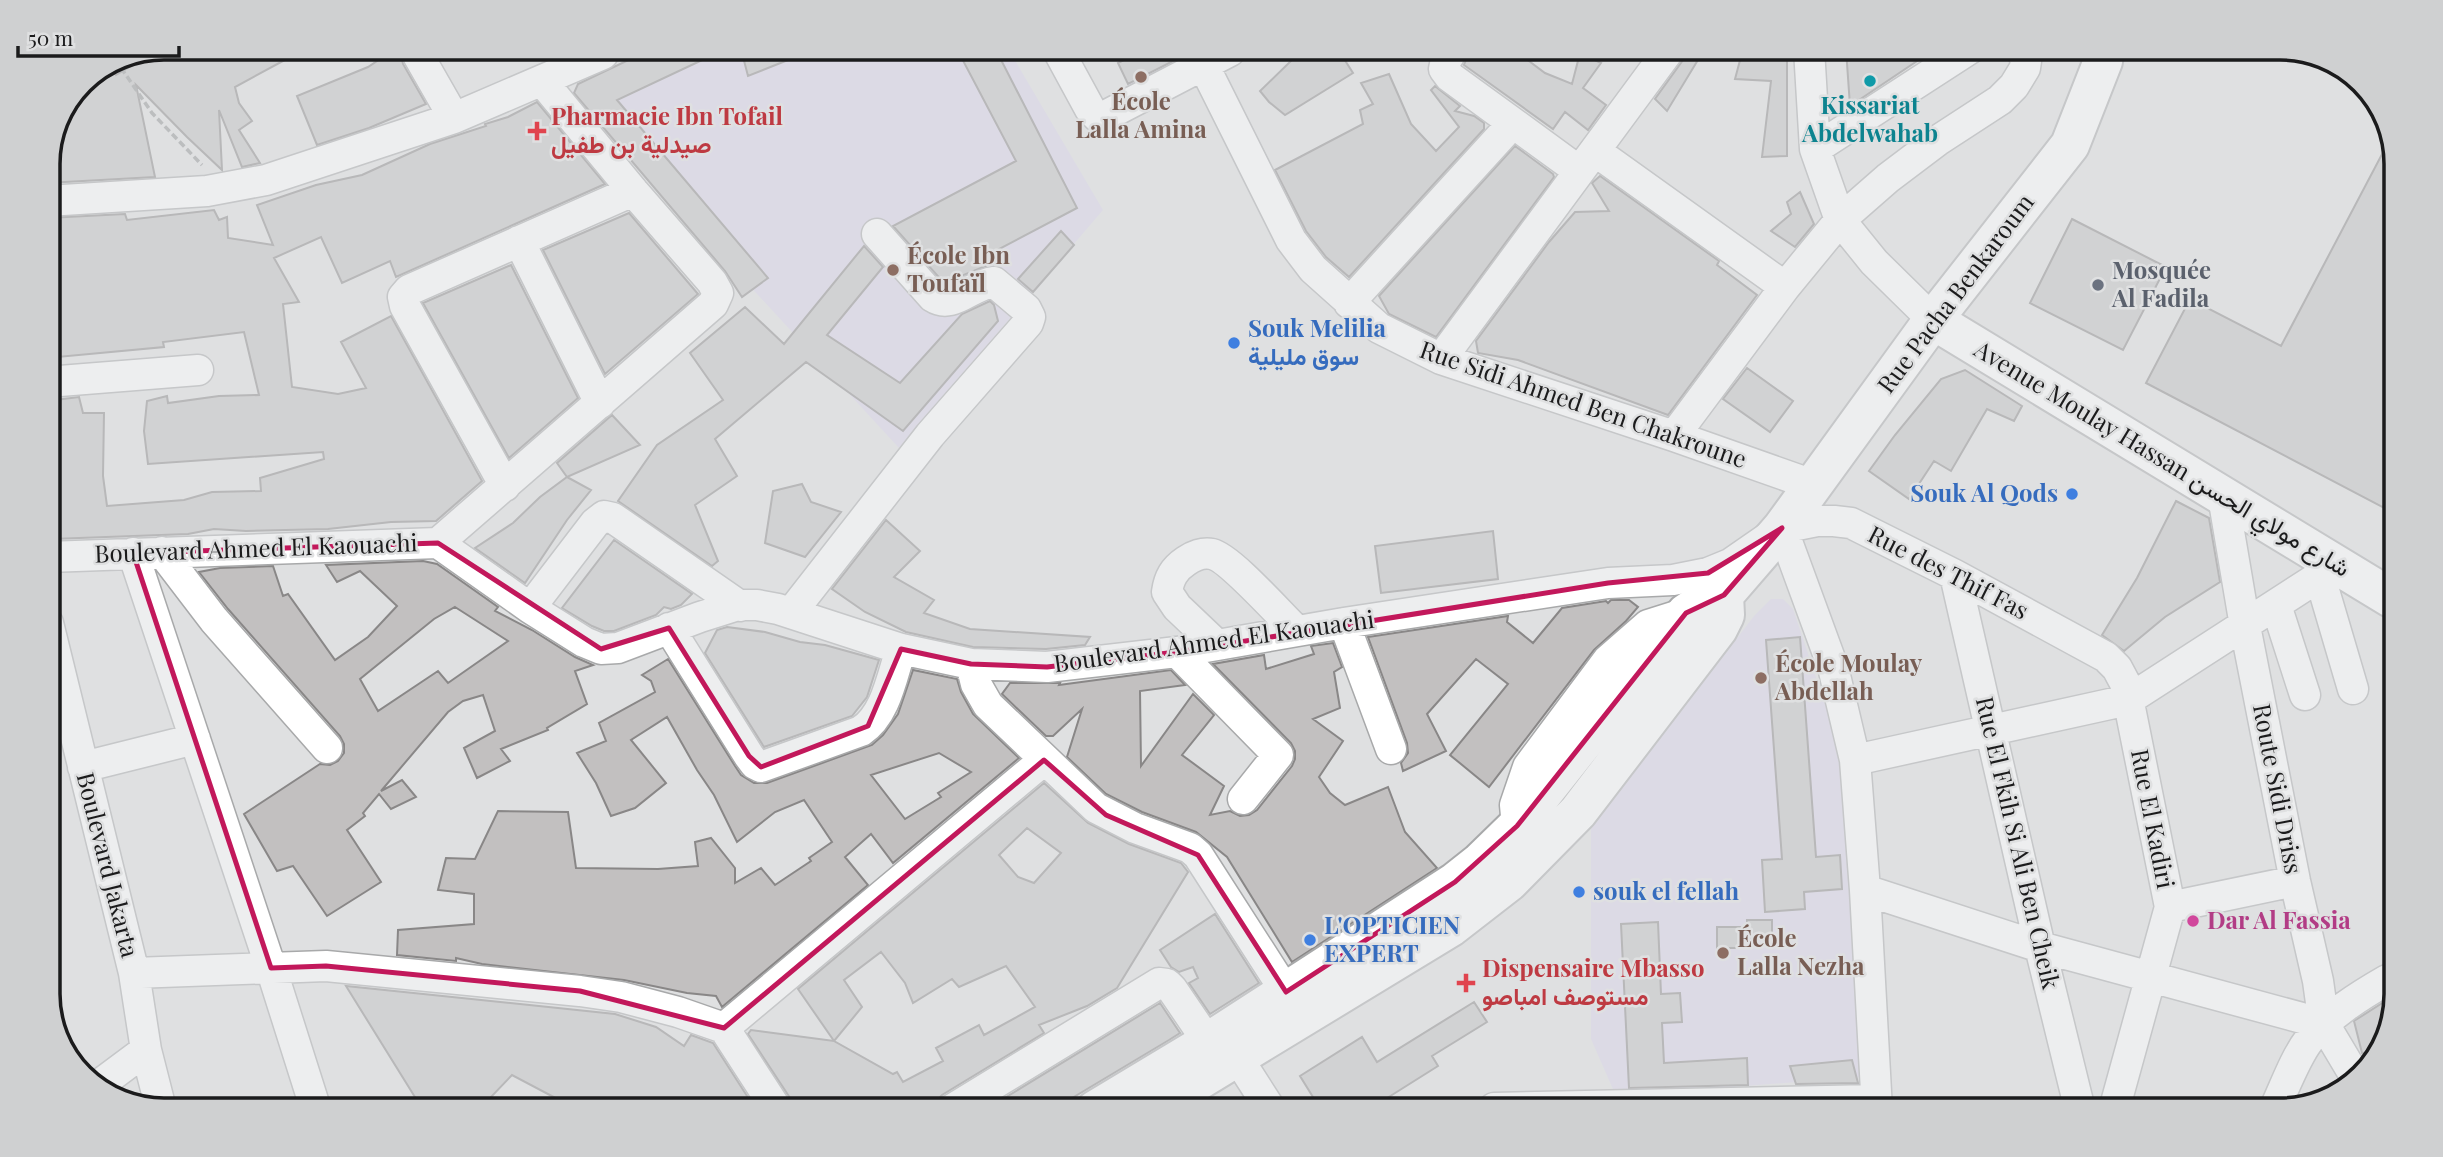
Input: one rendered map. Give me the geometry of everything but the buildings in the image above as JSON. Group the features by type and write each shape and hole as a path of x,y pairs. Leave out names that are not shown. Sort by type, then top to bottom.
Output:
{"main road":[{"name":"Rue Pacha Benkaroum","path":"1724,595 1782,528 1933,320 2070,145 2103,59"},
{"name":"Avenue Moulay Hassan شارع مولاي الحسن","path":"1933,320 2223,496 2328,571 2384,594"},
{"path":"1120,1098 1223,1049 1451,927 1484,903 1520,873 1578,812 1718,629 1725,615 1724,595 1701,603 1686,613 1517,825 1479,863 1455,882 1286,992 1223,1049 1164,1098"}],"street":[{"path":"420,59 453,118"},
{"path":"60,200 207,191 266,180 453,118 592,59"},
{"path":"1063,59 1090,109 1098,117 1107,115 1216,59"},
{"path":"1448,59 1444,69 1450,77 1513,123 1587,161 1785,286"},
{"path":"1441,359 1662,59"},
{"path":"1810,59 1815,149 1840,220 1874,262 1933,320"},
{"path":"1815,149 1953,59"},
{"path":"1674,436 1785,286 1840,220 1888,178 1937,141 2000,100 2014,86 2025,68 2025,59"},
{"name":"Rue Sidi Ahmed Ben Chakroune","path":"1204,66 1291,240 1313,269 1349,303 1393,337 1441,359 1813,485"},
{"path":"438,543 713,304 719,293 542,81"},
{"path":"1349,303 1513,123"},
{"path":"505,486 405,306 403,297 409,290 633,191"},
{"path":"791,613 930,435 1028,323 1030,317 1027,309 994,282 975,286 949,302 941,302 933,297 877,234"},
{"path":"519,241 600,403"},
{"path":"60,381 198,370"},
{"name":"Route Sidi Driss","path":"2223,496 2245,626 2289,793 2295,881 2315,932 2324,1024"},
{"path":"530,608 595,523 604,516 612,518 740,606"},
{"name":"Rue des Thif Fas","path":"1782,528 1817,521 1851,523 1955,575 2106,657"},
{"path":"1782,528 1833,667 1855,760 1876,1098"},
{"name":"Boulevard Ahmed El Kaouachi","path":"60,556 438,543 530,608 584,642 601,649 618,648 700,617 740,606 757,605 791,613 901,649 971,664 1047,667 1177,652 1344,623 1608,583 1674,580 1708,573 1730,564 1782,528"},
{"path":"148,552 195,739 312,1098"},
{"path":"148,552 214,620 327,748"},
{"path":"1217,645 1177,607 1167,592 1169,577 1197,554 1211,553 1230,565 1297,631"},
{"path":"1855,760 2128,701 2328,571 2353,689"},
{"name":"Rue El Fkih Si Ali Ben Cheik","path":"1955,575 2077,1098"},
{"path":"2276,605 2305,695"},
{"path":"1344,623 1391,748"},
{"path":"669,628 749,756 755,764 761,766 861,731 868,726 879,710 901,649"},
{"path":"1177,652 1278,755 1242,799"},
{"name":"Rue El Kadiri","path":"2106,657 2117,668 2125,683 2170,907 2117,1098"},
{"path":"971,664 976,684 988,705 1096,808 1106,815 1190,848 1198,855 1286,992"},
{"name":"Boulevard Jakarta","path":"60,675 134,973 146,1050 158,1098"},
{"path":"83,766 195,739"},
{"path":"724,1028 1044,760"},
{"path":"2170,907 2295,881"},
{"path":"1865,890 2040,947 2324,1024 2355,1065"},
{"path":"134,973 326,966 621,997 724,1028 769,1098"},
{"path":"2280,1098 2307,1042 2324,1024 2358,997 2384,982"},
{"path":"971,1098 1159,983 1167,984 1172,989 1262,1098"},
{"path":"106,1080 146,1050"}],"path":[{"path":"122,69 152,113 212,175 237,186"}],"highlighted area":[{"path":"1782,528 1724,595 1686,613 1517,826 1455,882 1286,992 1198,855 1106,815 1044,760 724,1028 580,991 326,966 271,968 133,553 438,543 601,649 669,628 749,756 761,767 868,726 901,649 971,664 1047,667 1177,652 1608,583 1708,573"}],"shaded area":[{"name":"École Ibn Toufaïl","path":"648,59 1014,59 1103,210 899,448 571,92"},
{"name":"École Lalla Amina","path":"1116,59 1192,59 1131,91"},
{"path":"1771,599 1783,599 1793,609 1837,740 1852,862 1861,1077 1616,1096 1591,1039 1591,829 1754,616"}],"place":[{"name":"École Lalla Amina","path":"1141,77"},
{"name":"Kissariat Abdelwahab","path":"1870,81"},
{"name":"Pharmacie Ibn Tofail صيدلية بن طفيل","path":"537,131"},
{"name":"École Ibn Toufaïl","path":"893,270"},
{"name":"Mosquée Al Fadila","path":"2098,285"},
{"name":"Souk Melilia سوق مليلية","path":"1234,343"},
{"name":"Souk Al Qods","path":"2072,494"},
{"name":"École Moulay Abdellah","path":"1761,678"},
{"name":"souk el fellah","path":"1579,892"},
{"name":"Dar Al Fassia","path":"2193,921"},
{"name":"L'OPTICIEN EXPERT","path":"1310,940"},
{"name":"École Lalla Nezha","path":"1723,953"},
{"name":"Dispensaire Mbasso مستوصف امباصو","path":"1466,983"}]}
